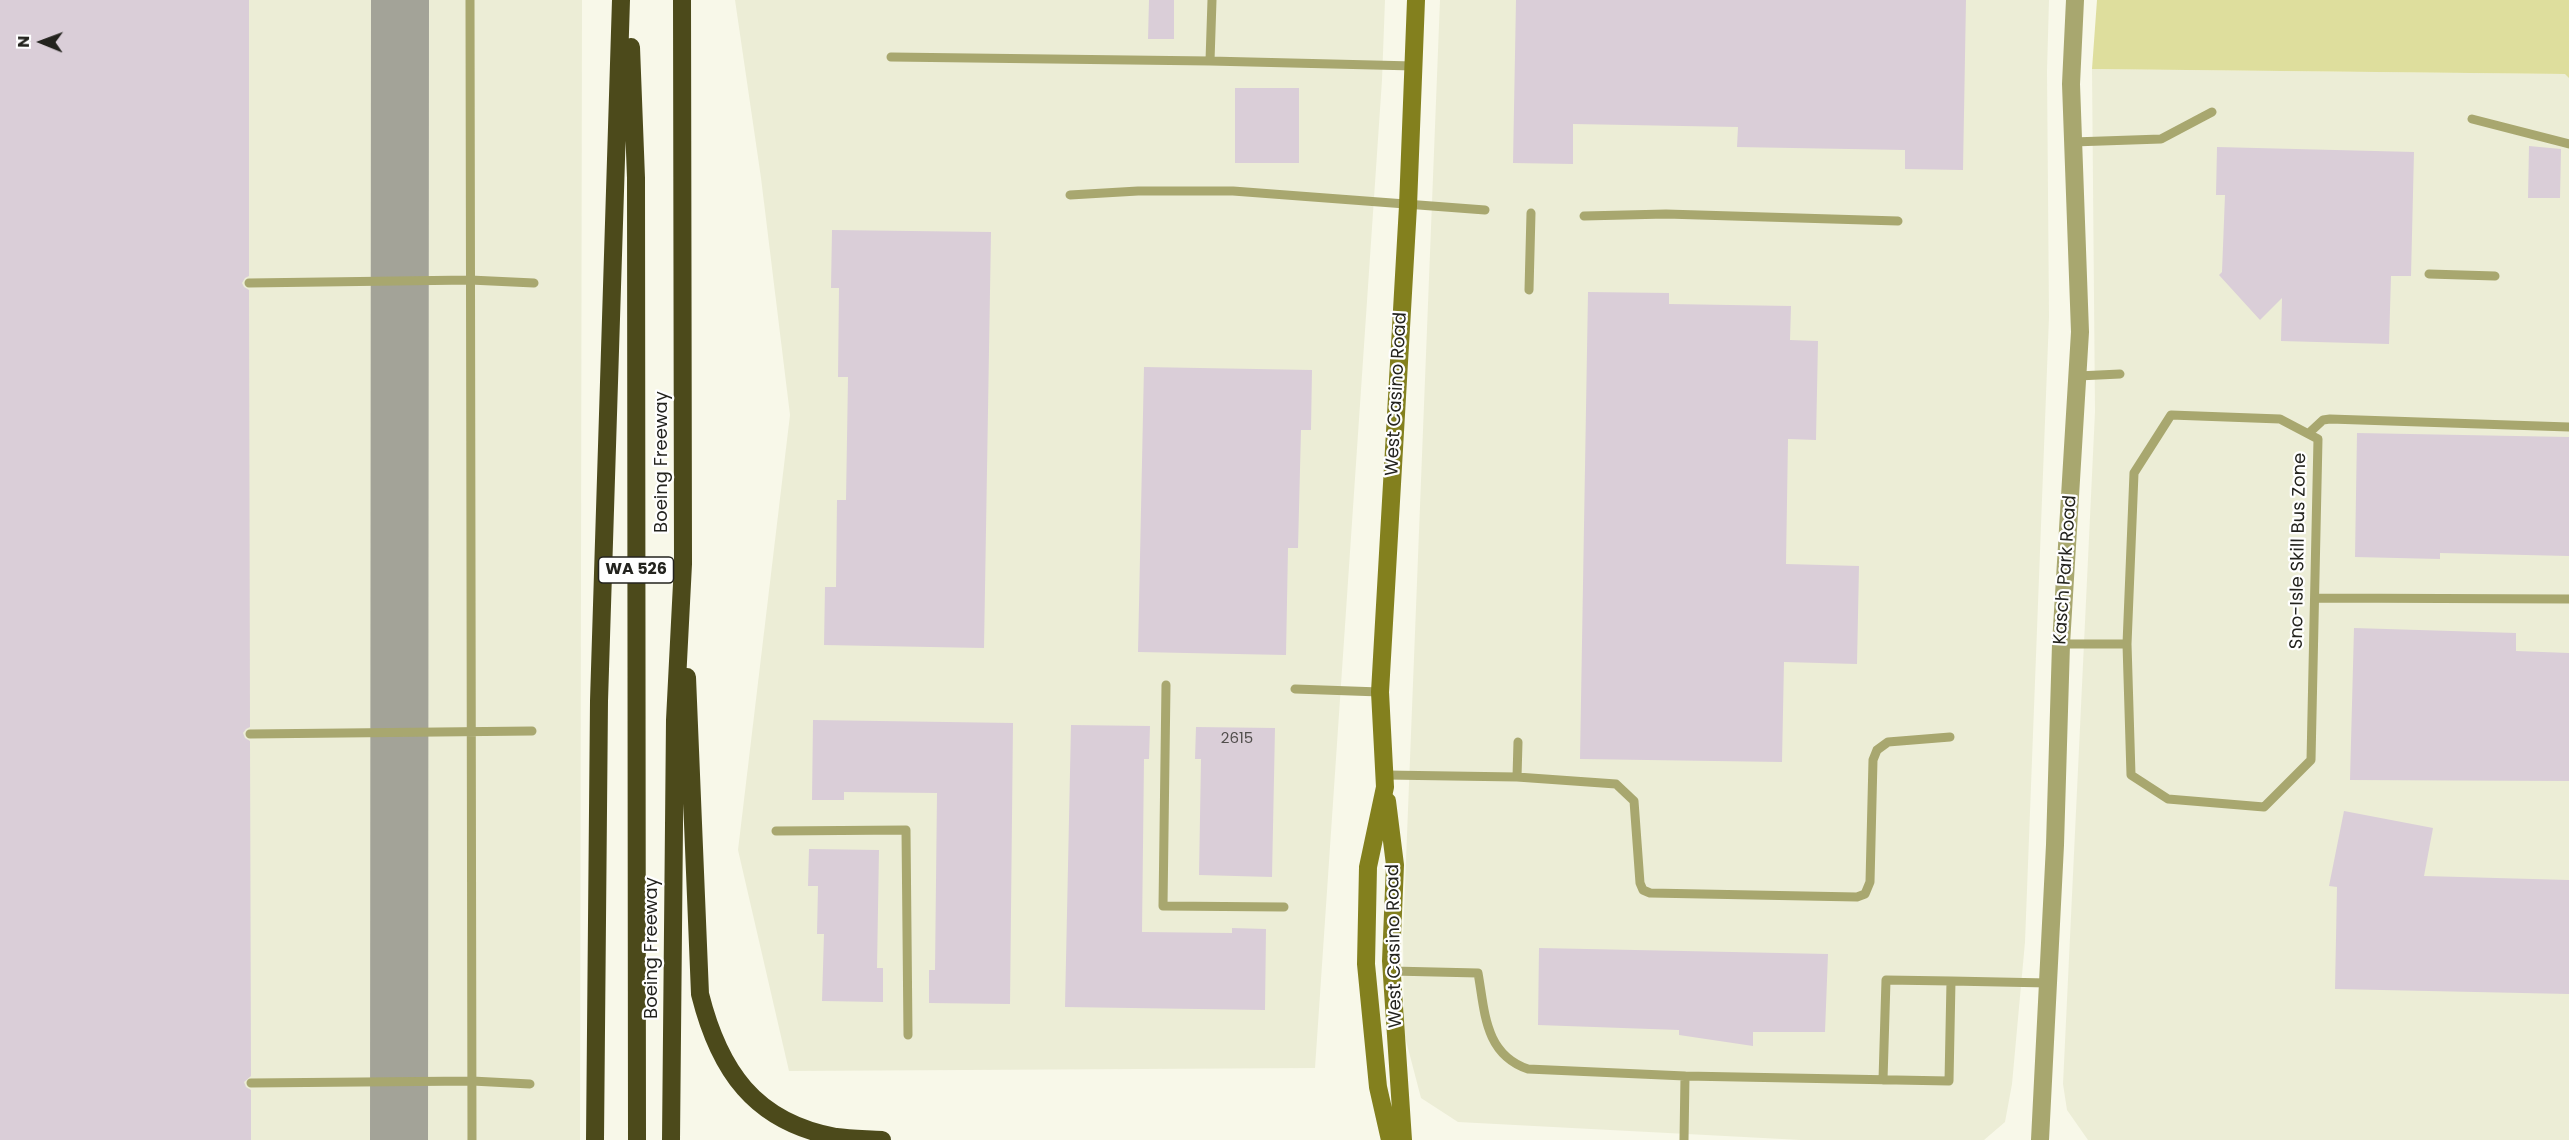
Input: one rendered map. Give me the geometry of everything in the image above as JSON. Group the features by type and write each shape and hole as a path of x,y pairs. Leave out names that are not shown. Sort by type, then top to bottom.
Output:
{"highway":[{"path":"595,1140 599,701 621,0"},
{"name":"Boeing Freeway","path":"629,0 636,178 637,1140"},
{"name":"Boeing Freeway","path":"671,1140 675,720 683,564 682,0"},
{"path":"683,564 700,994 710,1032 731,1074 761,1106 802,1128 837,1137 882,1140"}],"street":[{"name":"West Casino Road","path":"1403,1140 1392,970 1395,865 1380,692 1408,206 1416,0"},
{"name":"Kasch Park Road","path":"2040,1140 2061,644 2080,332 2071,84 2075,0"},
{"name":"West Casino Road","path":"1386,781 1368,867 1366,964 1378,1087 1390,1140"}],"lane":[{"path":"470,0 472,1140"},
{"path":"1210,62 1212,0"},
{"path":"891,57 1414,66"},
{"path":"2073,142 2161,139 2212,112"},
{"path":"2472,119 2569,144"},
{"path":"1070,195 1138,191 1233,191 1408,206 1485,210"},
{"path":"1529,290 1531,213"},
{"path":"1584,216 1666,214 1898,221"},
{"path":"2429,274 2495,276"},
{"path":"249,283 470,280 534,283"},
{"path":"2078,376 2120,374"},
{"name":"Sno-Isle Skill Bus Zone","path":"2171,415 2280,419 2318,439 2315,598 2312,760 2264,807 2168,799 2131,774 2127,644 2134,473 2171,415"},
{"path":"2309,433 2323,420 2330,419 2569,427"},
{"path":"2315,598 2569,599"},
{"path":"2061,644 2127,644"},
{"path":"1166,685 1163,906 1284,907"},
{"path":"1295,690 1380,692"},
{"path":"250,734 532,731"},
{"path":"1386,781 1517,777 1616,784 1623,788 1634,801 1640,883 1643,890 1650,893 1857,897 1865,894 1870,882 1873,760 1877,750 1888,742 1950,737"},
{"path":"1517,777 1518,742"},
{"path":"776,831 906,830 908,1035"},
{"path":"1392,970 1478,972 1487,1028 1492,1039 1513,1063 1528,1068 1685,1076 1883,1080 1949,1081 1951,981"},
{"path":"1883,1080 1886,980 2048,983"},
{"path":"1684,1140 1685,1076"},
{"path":"251,1083 472,1081 530,1084"}],"shaded area":[{"path":"0,0 582,0 580,1140 0,1140"},
{"path":"735,0 1385,0 1382,80 1315,1068 789,1071 738,850 790,415 761,178"},
{"path":"1440,0 2049,0 2047,71 2049,317 2025,942 2012,1084 2005,1122 1984,1140 1801,1140 1458,1122 1421,1098 1404,1033 1403,936"},
{"path":"2092,69 2569,74 2569,1140 2088,1140 2067,1110 2063,1084 2095,412"}],"green space":[{"path":"2097,0 2569,0 2569,78 2565,74 2092,69"}],"building":[{"path":"0,0 249,0 249,276 242,283 249,290 250,727 243,733 250,741 251,1076 244,1082 251,1090 251,1140 0,1140"},
{"path":"1149,0 1174,0 1174,39 1148,39"},
{"path":"1516,0 1966,0 1963,170 1905,169 1905,150 1737,147 1738,127 1573,124 1573,164 1513,163"},
{"path":"1235,88 1299,88 1299,163 1235,163"},
{"path":"2529,146 2561,149 2560,198 2528,198"},
{"path":"2217,147 2414,152 2411,276 2391,276 2389,344 2281,341 2282,298 2260,320 2219,275 2222,272 2225,195 2216,195"},
{"path":"832,230 991,232 984,648 824,645 825,587 836,587 837,500 846,500 848,377 838,377 839,288 831,288"},
{"path":"1588,292 1669,293 1669,304 1791,306 1790,340 1818,341 1816,440 1788,439 1786,564 1859,566 1857,664 1784,662 1782,762 1580,759"},
{"path":"1144,367 1312,370 1311,430 1301,430 1298,548 1288,548 1286,655 1138,652"},
{"path":"2357,433 2569,437 2569,556 2440,553 2440,559 2355,557"},
{"path":"2354,628 2516,633 2516,651 2569,653 2569,781 2350,780"},
{"path":"813,720 1013,723 1010,1004 929,1003 929,970 935,970 937,793 844,792 844,800 812,800"},
{"path":"1071,725 1150,726 1149,759 1144,759 1142,932 1232,933 1232,928 1266,929 1265,1010 1065,1007"},
{"path":"1196,727 1275,728 1272,877 1199,875 1201,759 1195,759"},
{"path":"2344,811 2433,828 2424,876 2569,880 2569,994 2335,989 2337,887 2329,886"},
{"path":"809,849 879,850 877,968 883,968 883,1002 822,1001 824,934 817,934 818,886 808,886"},
{"path":"1539,948 1828,954 1825,1032 1753,1032 1753,1046 1679,1035 1679,1030 1538,1025"}],"taxiway":[{"path":"399,1140 400,0"}]}
